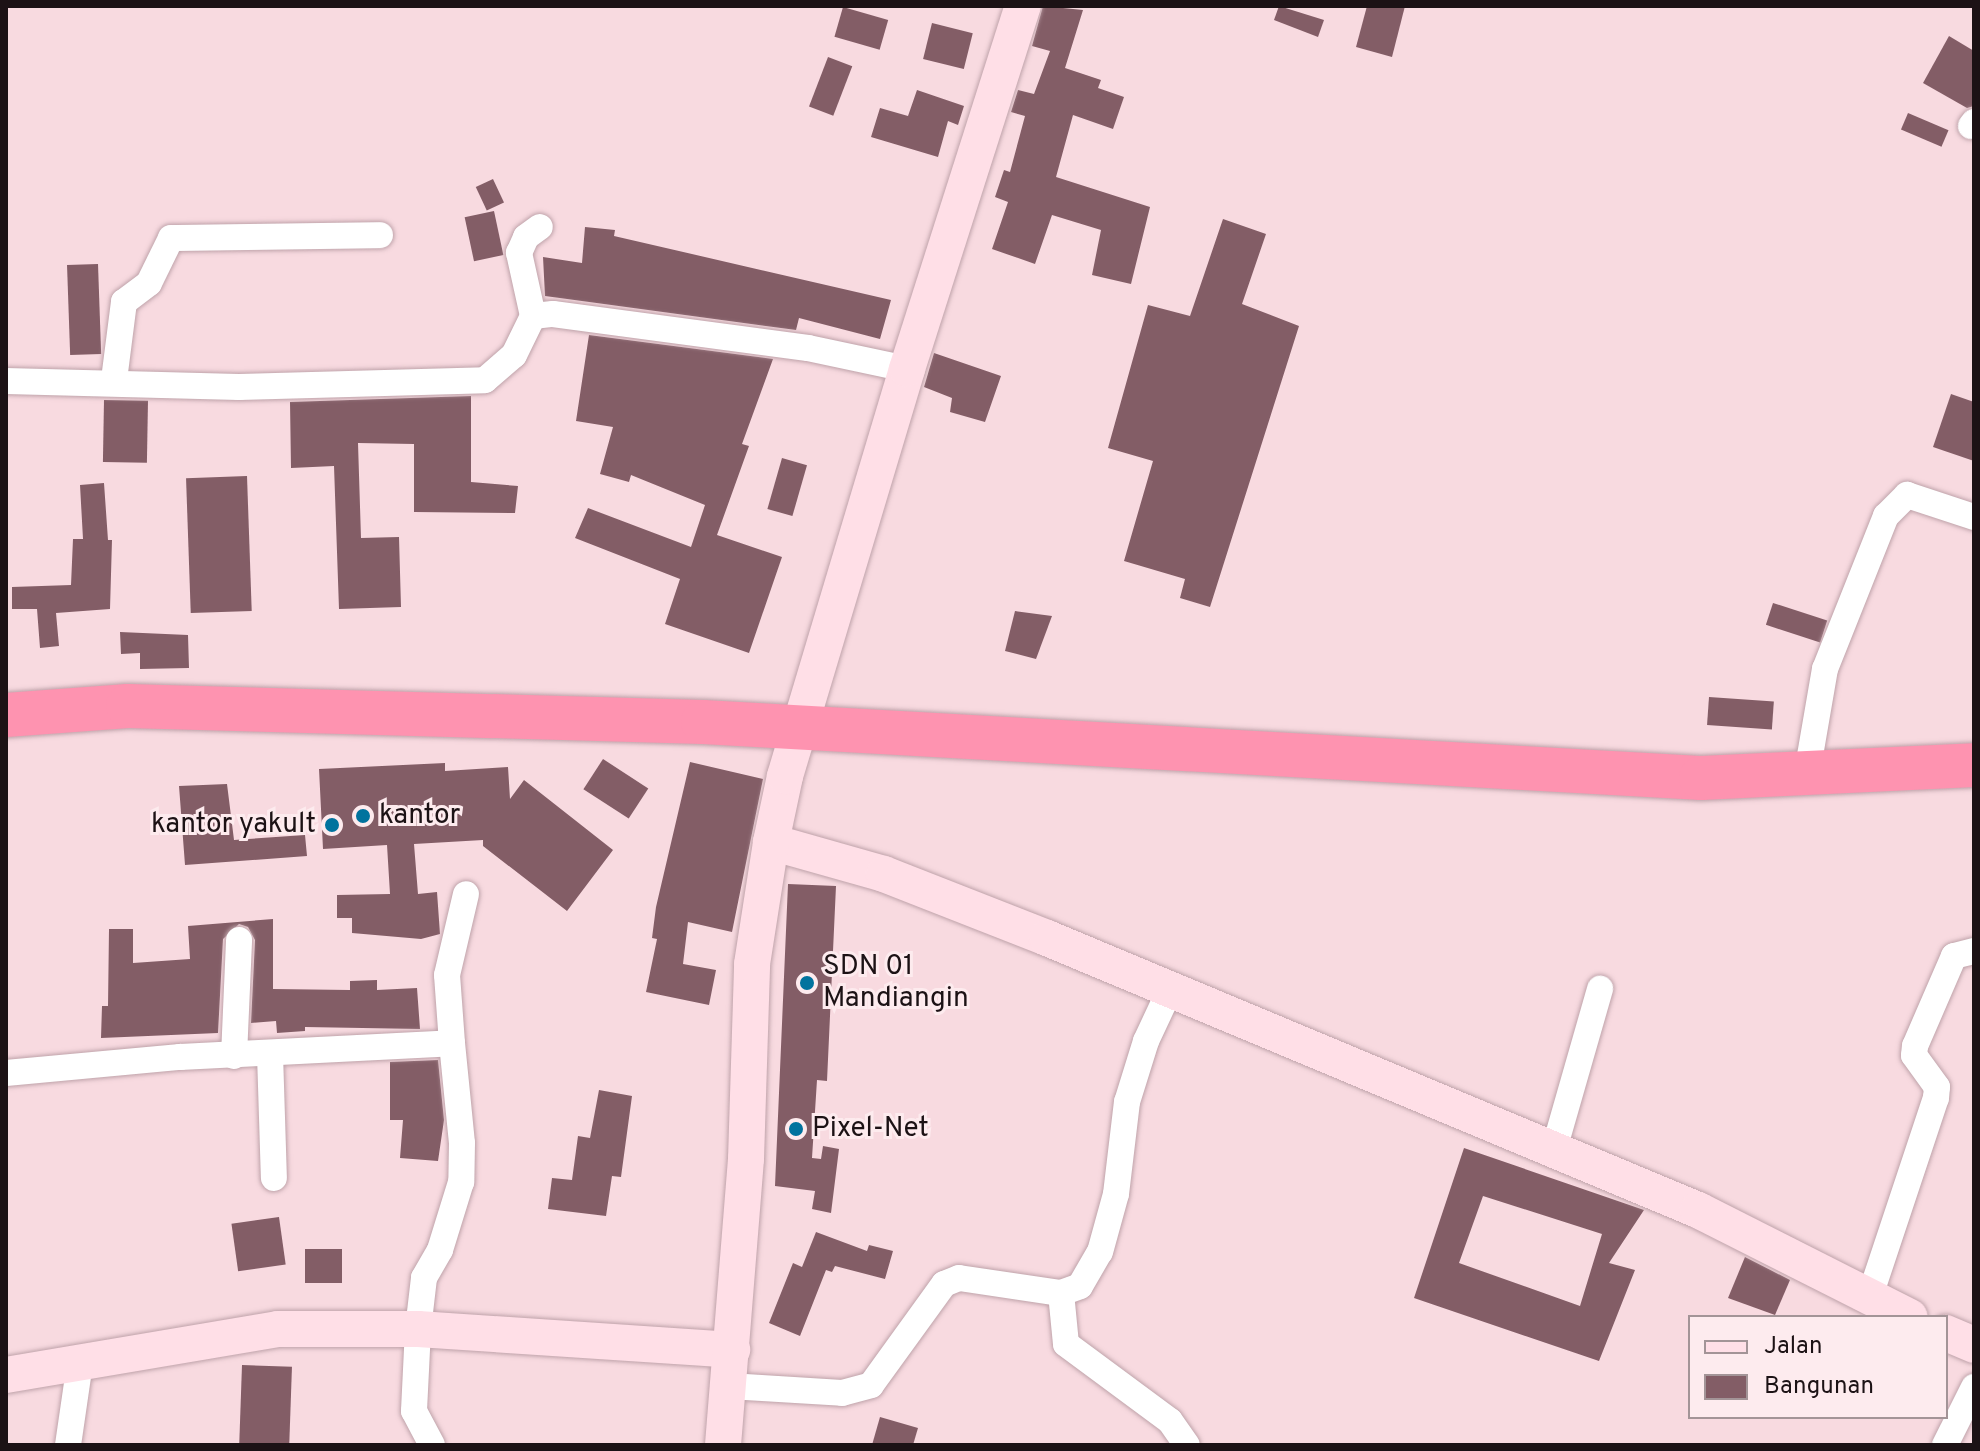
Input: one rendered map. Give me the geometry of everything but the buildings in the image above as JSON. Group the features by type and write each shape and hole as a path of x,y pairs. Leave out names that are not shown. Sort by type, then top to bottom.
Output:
{"highway":[{"path":"6,715 128,706 802,726 1701,778 1974,765"}],"street":[{"path":"723,1445 732,1350 752,964 771,842 907,369 1023,6"},
{"path":"6,381 114,380 239,387 485,380 514,355 533,316 519,253 526,237 540,227"},
{"path":"114,380 124,302 149,283 171,238 380,235"},
{"path":"533,316 553,314 808,348 907,369"},
{"path":"1807,773 1825,669 1886,516 1907,495 1974,517"},
{"path":"771,842 897,879 1553,1153 1698,1210 1905,1315"},
{"path":"432,1445 414,1411 418,1329 424,1278 440,1250 461,1182 462,1143 447,975 466,894"},
{"path":"234,1056 239,940"},
{"path":"1869,1299 1936,1098 1937,1087 1914,1055 1915,1046 1954,956 1974,951"},
{"path":"1553,1153 1600,989"},
{"path":"729,1386 842,1393 871,1385 944,1284 959,1278 1061,1293 1090,1276 1116,1194 1127,1102 1169,992"},
{"path":"6,1073 452,1043"},
{"path":"270,1054 274,1178"},
{"path":"1061,1293 1066,1344 1170,1421 1187,1445"},
{"path":"6,1375 278,1329 418,1329 732,1350"},
{"path":"1948,1334 1974,1345"},
{"path":"68,1445 80,1363"},
{"path":"1945,1445 1974,1387"}],"place":[{"name":"kantor","path":"363,816"},
{"name":"kantor yakult","path":"332,825"},
{"name":"SDN 01 Mandiangin","path":"807,983"},
{"name":"Pixel-Net","path":"796,1129"}]}
